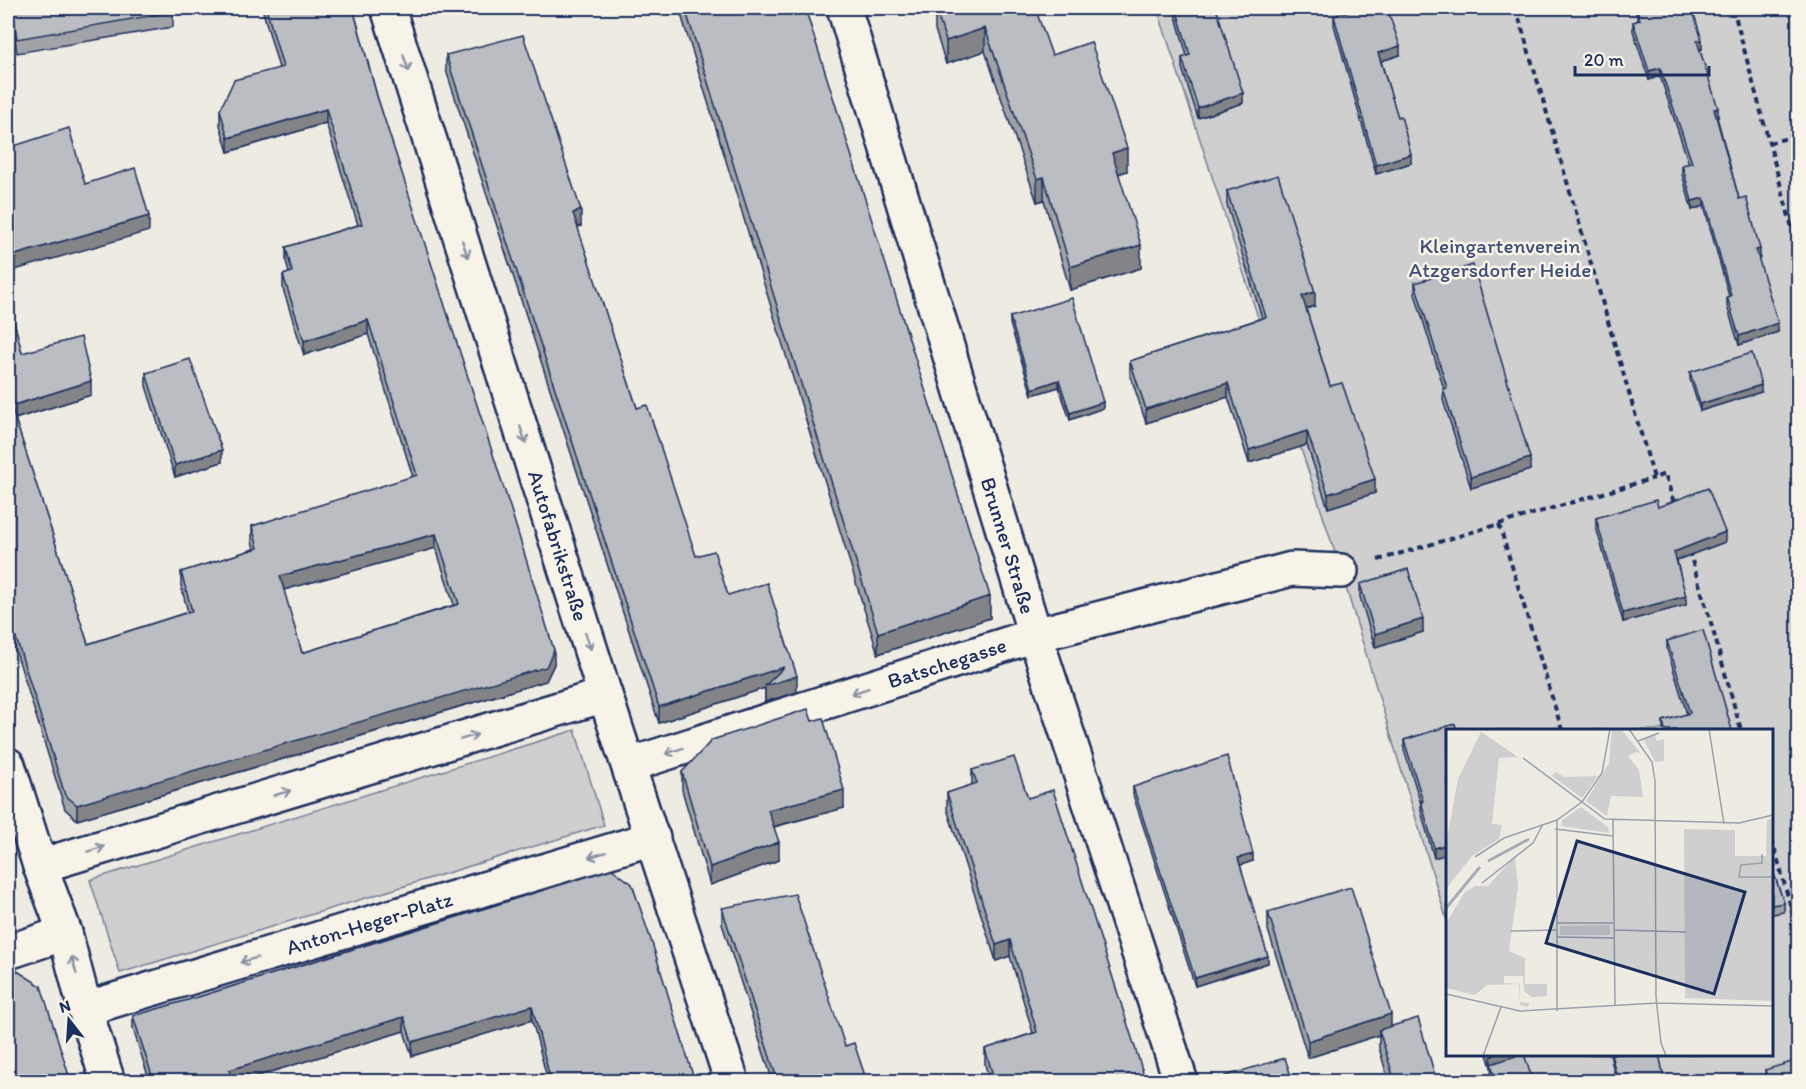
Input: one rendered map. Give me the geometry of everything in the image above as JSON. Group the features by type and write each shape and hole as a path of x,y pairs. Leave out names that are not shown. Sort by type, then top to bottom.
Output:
{"street":[{"name":"Autofabrikstraße","path":"388,8 606,695 732,1082"},
{"name":"Brunner Straße","path":"844,8 1035,635 1180,1082"},
{"name":"Batschegasse","path":"629,765 1035,635 1292,569 1341,571"},
{"path":"40,866 606,695"},
{"path":"8,765 40,866 65,933 85,1009 108,1082"},
{"name":"Anton-Heger-Platz","path":"85,1009 653,838"},
{"path":"8,952 65,933"}],"path":[{"path":"1516,8 1654,478"},
{"path":"1733,8 1798,249"},
{"path":"1769,143 1798,135"},
{"path":"1341,571 1665,474 1675,507"},
{"path":"1499,524 1562,729"},
{"path":"1689,550 1741,729"},
{"path":"1773,843 1798,933"}],"green space":[{"name":"Kleingartenverein Atzgersdorfer Heide","path":"1157,8 1798,8 1798,1081 1496,1081 1488,1056 1773,1056 1773,729 1446,729 1446,918 1341,571"},
{"path":"575,730 604,825 120,973 90,880"}],"building":[{"path":"8,8 172,8 173,12 17,39 14,18 8,19"},
{"path":"266,8 353,8 377,96 554,650 546,667 77,805 65,795 8,612 8,298 22,353 81,337 91,381 11,406 88,644 192,611 181,572 258,548 252,526 417,475 368,320 304,341 283,275 292,272 286,247 362,224 326,109 228,138 220,110 234,80 283,67","holes":["436,534 459,604 302,653 280,576"]},
{"path":"685,8 805,8 990,596 878,633"},
{"path":"935,8 1035,8 1052,55 1091,42 1127,148 1112,153 1141,245 1070,267 1044,177 1037,179 985,28 946,41"},
{"path":"1176,8 1216,8 1243,93 1198,108 1182,58 1190,55"},
{"path":"1359,8 1387,8 1400,46 1378,53 1398,117 1401,116 1411,154 1376,165 1334,16"},
{"path":"1637,8 1692,8 1702,40 1697,41 1718,108 1714,109 1739,199 1746,197 1760,249 1756,250 1778,323 1739,336 1727,297 1731,296 1704,198 1692,201 1682,165 1692,163 1660,68 1649,71 1633,22 1640,20"},
{"path":"523,35 581,210 573,213 637,408 647,405 696,556 714,551 728,595 767,583 797,676 765,686 784,667 659,707 446,55"},
{"path":"69,128 85,184 135,168 149,216 8,257 8,148"},
{"path":"1278,175 1315,292 1302,296 1330,386 1342,383 1375,479 1328,494 1307,431 1249,450 1228,383 1146,409 1130,361 1266,317 1227,191"},
{"path":"1473,265 1530,458 1471,477 1443,389 1447,388 1415,283"},
{"path":"1072,298 1103,402 1070,413 1059,380 1032,389 1010,317"},
{"path":"1752,353 1761,385 1700,404 1690,372"},
{"path":"190,359 222,450 175,465 146,373"},
{"path":"1708,488 1725,532 1674,552 1686,596 1623,613 1596,518 1656,500 1658,507"},
{"path":"1408,569 1423,619 1375,634 1360,584"},
{"path":"1703,630 1732,729 1665,729 1663,721 1690,713 1667,641"},
{"path":"808,709 812,721 823,718 844,790 768,810 779,842 710,867 682,772 712,740"},
{"path":"1455,724 1457,729 1446,729 1446,845 1434,848 1421,801 1423,801 1404,740"},
{"path":"1227,756 1253,854 1238,858 1268,956 1195,978 1133,787"},
{"path":"1014,757 1028,798 1053,790 1146,1082 1042,1082 1040,1077 1025,1082 995,1082 985,1049 1037,1032 1010,940 996,945 947,793 977,783 972,770"},
{"path":"612,869 632,884 695,1082 604,1082 603,1079 593,1082 551,1082 532,1006 412,1042 404,1017 229,1070 233,1082 154,1082 133,1016"},
{"path":"1773,871 1784,903 1773,905"},
{"path":"8,883 14,903 8,917"},
{"path":"1351,887 1391,1014 1308,1041 1268,912"},
{"path":"795,894 845,1046 854,1043 867,1082 778,1082 722,908"},
{"path":"8,965 41,986 71,1082 8,1082"},
{"path":"1418,1018 1437,1082 1395,1082 1379,1030"},
{"path":"1516,1056 1525,1056 1533,1082 1496,1082 1491,1064"},
{"path":"1612,1056 1659,1056 1664,1078 1650,1082 1618,1082"},
{"path":"1285,1058 1293,1082 1226,1082 1225,1076"},
{"path":"1798,1060 1798,1082 1769,1082 1765,1070"}]}
